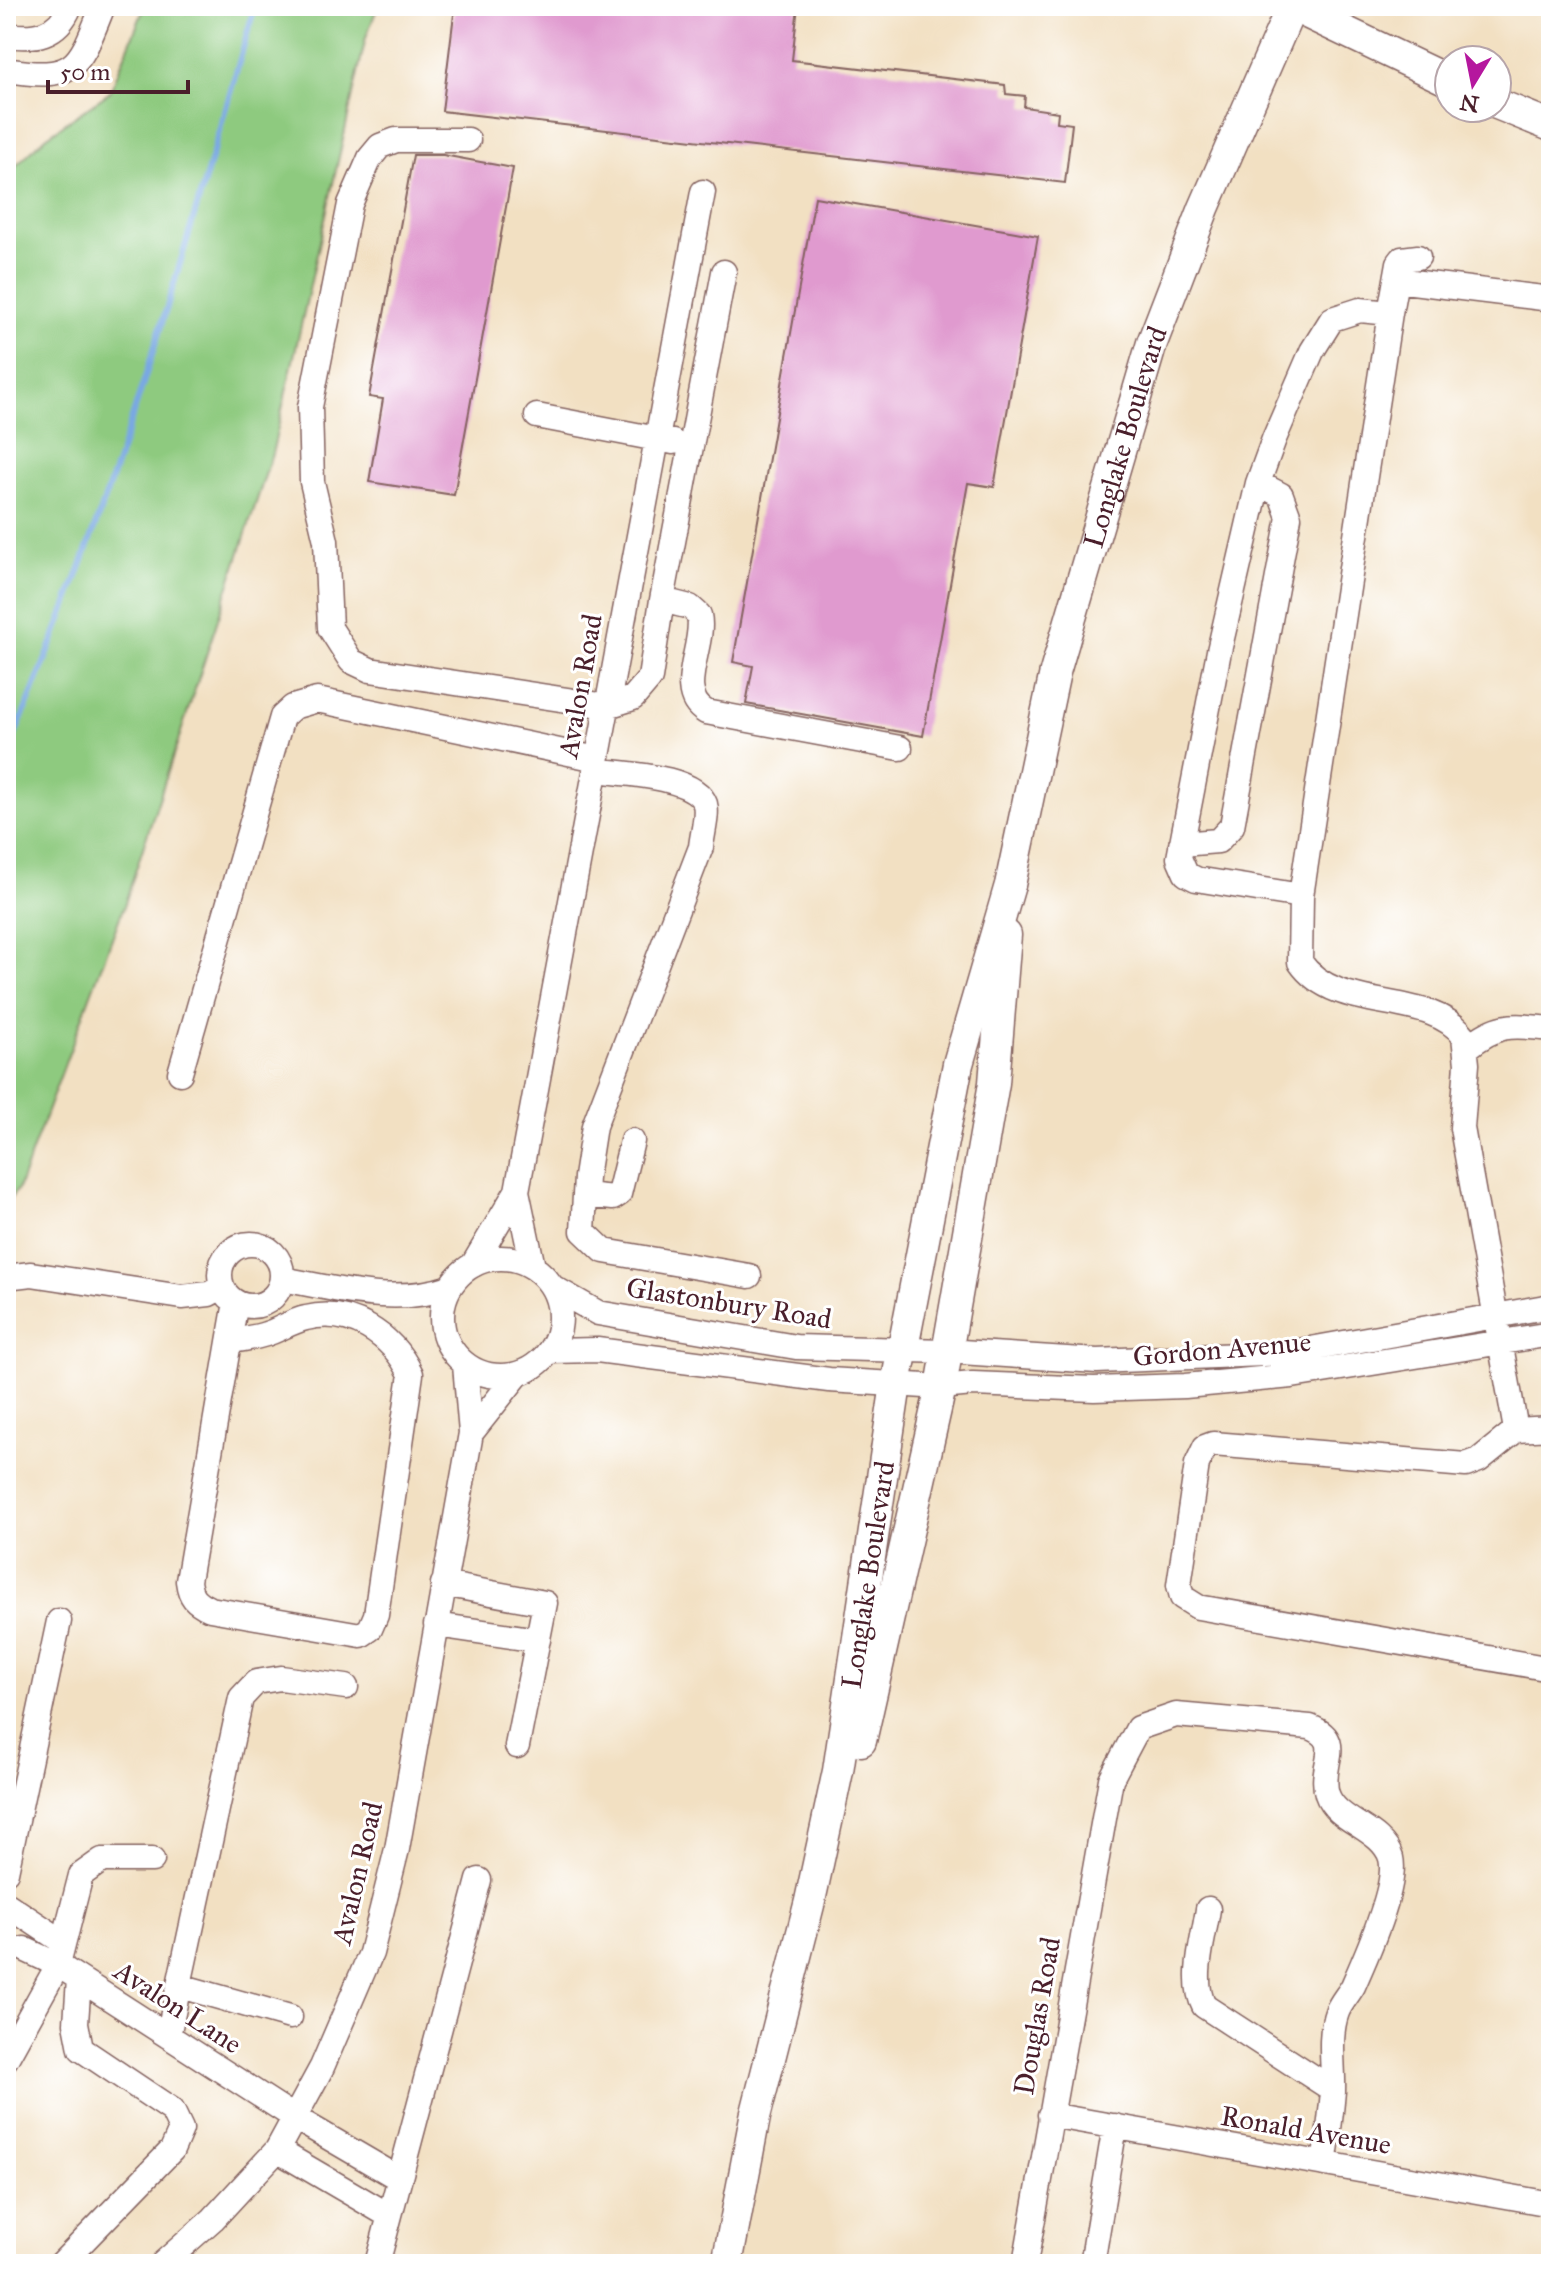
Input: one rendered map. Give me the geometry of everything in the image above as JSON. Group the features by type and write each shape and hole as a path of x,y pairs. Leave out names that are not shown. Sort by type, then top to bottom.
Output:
{"main road":[{"path":"1292,6 1433,73"},
{"name":"Longlake Boulevard","path":"727,2264 755,2117 810,1901 838,1771 896,1384 958,1064 1010,885 1055,672 1125,425 1175,281 1292,6"},
{"path":"1513,111 1551,126"},
{"name":"Longlake Boulevard","path":"737,2264 766,2118 892,1616 941,1387 994,1083 1010,885"}],"street":[{"path":"6,35 33,38 50,32 70,6"},
{"path":"6,70 59,74 74,66 84,53 103,6"},
{"path":"468,140 396,140 380,146 370,158 350,204 310,407 312,482 326,541 330,628 351,661 370,670 607,706 633,698 650,678 724,272"},
{"name":"Avalon Road","path":"473,1265 517,1191 703,192"},
{"path":"1418,257 1402,259 1390,313 1301,896 1298,949 1300,962 1315,980 1347,994 1445,1019 1464,1036 1467,1048 1462,1128 1493,1316 1516,1430"},
{"path":"1396,280 1551,299"},
{"path":"1301,896 1196,879 1181,868 1181,844 1207,706 1258,483 1312,351 1332,319 1360,310 1390,313"},
{"path":"537,416 691,445"},
{"path":"1181,844 1218,841 1232,826 1289,517 1281,495 1258,483"},
{"path":"662,600 690,607 699,615 690,693 698,708 900,748"},
{"path":"180,1073 282,717 293,707 317,700 679,784 697,791 706,805 701,847 594,1126 583,1231 604,1251 749,1276"},
{"path":"1467,1048 1484,1034 1503,1026 1551,1029"},
{"path":"585,1195 613,1198 619,1194 632,1141"},
{"name":"Avalon Road","path":"517,1191 533,1267"},
{"path":"6,1277 31,1274 182,1297 229,1295 245,1306 265,1303 280,1289 282,1279 278,1259 262,1245 252,1243 241,1245 225,1257 220,1277 229,1295 229,1342 188,1581 190,1594 196,1603 210,1609 361,1635 370,1629 376,1615 411,1374 399,1349 381,1332 332,1315 305,1318 264,1335 229,1342"},
{"path":"282,1279 386,1297 413,1297 450,1287 473,1265 505,1258 533,1267 554,1288 561,1320 550,1351 536,1366 518,1374 481,1373 465,1365 445,1337 412,1307 386,1297"},
{"path":"445,1337 442,1319 450,1287"},
{"name":"Glastonbury Road","path":"554,1288 598,1313 796,1347 902,1352"},
{"name":"Gordon Avenue","path":"902,1352 946,1351 1097,1361 1288,1353 1551,1306"},
{"name":"Gordon Avenue","path":"896,1384 941,1387 1185,1386 1292,1376 1551,1334"},
{"path":"550,1351 597,1350 745,1371 896,1384"},
{"path":"465,1365 471,1433"},
{"path":"471,1433 518,1374"},
{"path":"1551,1428 1516,1430 1479,1460 1466,1465 1213,1444 1205,1447 1197,1464 1179,1585 1182,1597 1198,1607 1551,1669"},
{"name":"Avalon Road","path":"162,2264 213,2219 277,2150 297,2119 371,1953 384,1906 471,1433"},
{"path":"443,1584 545,1603 517,1746"},
{"path":"6,1872 59,1621"},
{"path":"436,1625 538,1640"},
{"path":"168,2036 241,1698 256,1682 281,1678 346,1687"},
{"name":"Douglas Road","path":"1025,2264 1111,1779 1138,1728 1176,1715 1310,1727 1329,1739 1324,1778 1328,1798 1380,1841 1391,1857 1391,1875 1363,1960 1338,2010 1334,2025 1333,2090"},
{"path":"6,2059 61,1953 81,1875 102,1860 152,1860"},
{"path":"377,2264 479,1880"},
{"path":"6,1904 61,1953"},
{"path":"1208,1909 1198,1994 1204,2006 1333,2090 1324,2164"},
{"name":"Avalon Lane","path":"24,1949 61,1953 79,1979 297,2119 398,2178"},
{"path":"61,2264 172,2150 181,2129 172,2110 81,2049 76,2023 79,1979"},
{"path":"180,1986 290,2017"},
{"name":"Ronald Avenue","path":"1050,2115 1551,2204"},
{"path":"1092,2264 1115,2126"},
{"path":"277,2150 388,2215"}],"green space":[{"path":"145,6 378,6 366,37 272,454 124,906 18,1189 6,1204 6,175 46,137 110,92"}],"building":[{"path":"455,6 798,6 792,60 1005,85 1006,94 1025,96 1024,107 1058,112 1057,122 1072,124 1065,183 442,111"},
{"path":"413,155 443,155 513,168 454,495 369,482 383,399 369,397"},
{"path":"815,197 1038,236 994,487 968,483 923,736 746,704 753,666 733,662"}],"waterway":[{"path":"6,756 44,665 112,479 172,291 255,6"}]}
